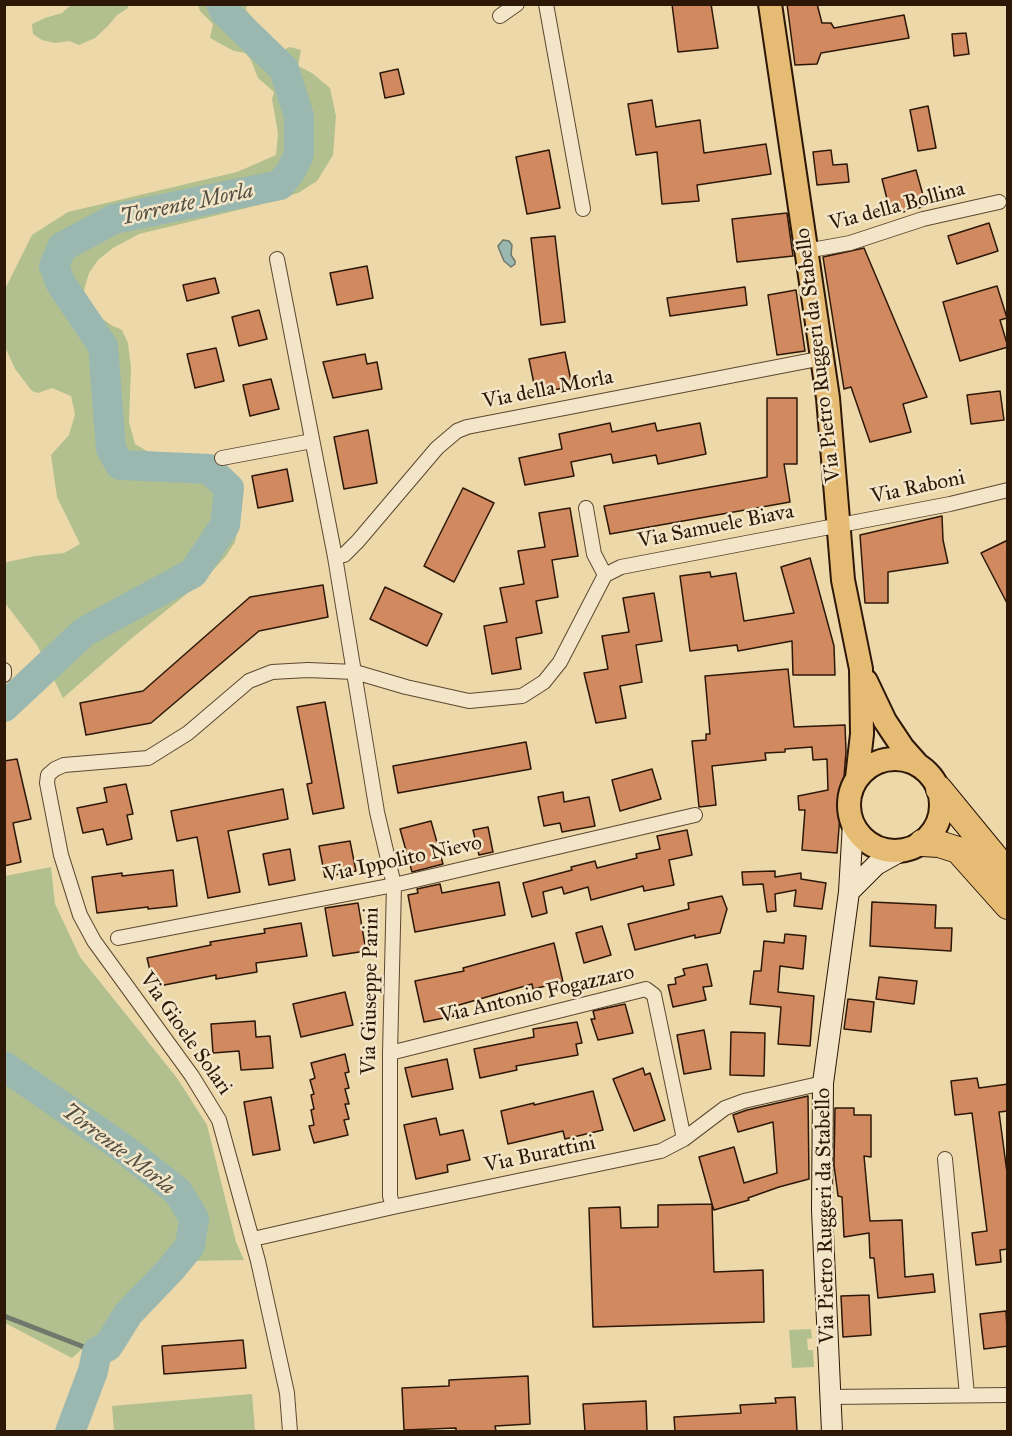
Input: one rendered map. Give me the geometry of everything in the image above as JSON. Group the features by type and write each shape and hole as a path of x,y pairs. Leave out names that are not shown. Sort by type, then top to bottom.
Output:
{"highway":[{"path":"939,789 1008,873"},
{"path":"911,847 949,846 958,850 1008,906"}],"main road":[{"name":"Via Pietro Ruggeri da Stabello","path":"770,4 823,357 843,580 861,669 862,734 857,778 849,801 853,823"},
{"path":"853,823 861,836 872,845 886,850 911,847 932,832 939,819 941,804 939,789 931,776 903,748 877,707 861,669"},
{"path":"857,778 874,764 889,759 904,760 919,766"}],"street":[{"path":"500,16 517,4"},
{"path":"546,4 584,209"},
{"name":"Via della Bollina","path":"806,251 850,243 923,219 999,202"},
{"path":"277,259 355,672 406,687 470,701 522,696 544,682 560,662 605,575 594,554 586,508"},
{"name":"Via della Morla","path":"335,557 344,555 358,541 436,448 457,431 467,427 823,357"},
{"path":"222,458 312,441"},
{"name":"Via Raboni","path":"837,525 950,504 1008,490"},
{"name":"Via Samuele Biava","path":"605,575 621,567 837,525"},
{"path":"4,670 4,675"},
{"name":"Via Gioele Solari","path":"290,1431 287,1393 253,1239 219,1120 192,1076 94,941 80,915 61,855 47,783 48,775 64,765 148,758 188,733 249,681 272,672 308,670 355,672"},
{"name":"Via Giuseppe Parini","path":"355,672 377,812 394,885 390,1053 390,1196 393,1207"},
{"name":"Via Ippolito Nievo","path":"118,938 394,885 695,815"},
{"name":"Via Pietro Ruggeri da Stabello","path":"832,1431 822,1210 823,1083 849,892 853,823"},
{"path":"849,892 876,865 911,847"},
{"name":"Via Antonio Fogazzaro","path":"390,1053 646,989 654,995 684,1139"},
{"name":"Via Burattini","path":"253,1239 661,1151 684,1139 725,1108 744,1101 823,1083"},
{"path":"945,1159 967,1395"},
{"path":"830,1396 1008,1395"}],"green space":[{"path":"71,5 128,5 128,8 117,15 95,38 79,45 69,41 55,43 42,40 33,34 32,24 62,13"},
{"path":"198,5 247,5 246,10 254,19 259,33 271,35 274,54 290,47 301,50 298,66 312,73 330,88 336,116 333,155 317,181 298,193 259,205 139,234 113,248 98,260 89,273 84,290 88,302 86,307 122,330 128,343 131,368 129,422 135,444 150,453 199,463 220,472 231,486 238,502 239,522 235,542 226,556 204,580 63,698 37,645 5,603 4,565 7,562 35,556 64,553 80,544 57,497 51,455 69,435 75,414 71,396 52,388 38,393 32,391 15,369 5,347 5,289 32,235 68,212 237,172 276,155 278,133 272,99 274,92 258,78 251,60 245,53 234,51 210,38 213,24 200,11"},
{"path":"51,867 55,904 80,957 177,1078 207,1125 236,1242 244,1260 190,1261 178,1255 186,1244 191,1219 176,1194 5,1069 5,876"},
{"path":"5,1072 173,1194 189,1219 184,1243 124,1312 72,1358 5,1323"},
{"path":"811,1329 812,1338 807,1339 808,1350 813,1350 814,1367 792,1368 789,1330"},
{"path":"252,1394 255,1431 114,1431 112,1406"}],"water":[{"path":"503,240 509,241 512,245 511,255 515,264 511,267 504,261 498,246"}],"building":[{"path":"672,4 711,4 718,48 678,52"},
{"path":"787,4 817,4 822,23 831,23 834,28 904,15 909,38 821,53 817,64 795,65"},
{"path":"966,33 969,54 954,56 952,34"},
{"path":"398,69 404,94 385,98 380,73"},
{"path":"652,100 656,127 700,120 704,153 766,144 771,174 697,185 699,201 662,204 657,152 636,155 628,104"},
{"path":"928,106 936,148 918,151 910,110"},
{"path":"549,150 560,208 527,214 516,157"},
{"path":"831,150 833,165 847,164 849,182 817,185 813,152"},
{"path":"916,170 926,206 891,215 882,179"},
{"path":"787,213 793,256 737,262 732,219"},
{"path":"989,223 998,251 957,264 948,236"},
{"path":"555,236 565,322 541,325 531,238"},
{"path":"864,248 927,397 903,404 911,432 870,442 851,387 844,389 823,257"},
{"path":"367,266 373,298 337,305 330,273"},
{"path":"215,278 219,293 187,301 183,285"},
{"path":"997,286 1007,318 1000,320 1008,347 960,361 943,302"},
{"path":"745,287 747,305 670,316 667,298"},
{"path":"796,290 805,351 777,355 768,295"},
{"path":"259,310 267,339 239,346 232,317"},
{"path":"216,348 224,381 195,388 187,354"},
{"path":"565,352 572,386 536,394 529,359"},
{"path":"365,354 367,364 377,362 382,389 333,398 323,362"},
{"path":"271,379 279,409 250,416 243,385"},
{"path":"1000,391 1004,420 971,424 967,395"},
{"path":"767,398 797,398 797,464 784,464 790,502 610,534 604,506 767,477"},
{"path":"610,423 612,432 655,423 657,431 700,423 706,454 658,464 656,455 613,463 611,454 571,462 574,476 525,485 519,458 562,449 559,434"},
{"path":"368,430 377,483 344,489 334,437"},
{"path":"287,469 293,501 258,508 252,476"},
{"path":"463,488 494,503 454,582 424,566"},
{"path":"570,508 578,556 552,560 558,597 536,601 542,633 516,638 521,669 492,674 484,626 507,622 500,588 524,584 518,551 545,547 539,513"},
{"path":"942,516 943,540 948,563 888,572 888,603 865,603 860,535"},
{"path":"1008,540 1008,605 981,553"},
{"path":"810,558 834,646 835,675 793,675 792,641 738,651 737,645 690,651 680,576 710,572 711,577 736,573 744,621 794,613 781,567"},
{"path":"323,585 328,617 259,631 151,723 86,735 80,703 143,691 250,597"},
{"path":"385,587 442,614 427,646 370,619"},
{"path":"654,593 662,641 636,645 642,682 620,686 626,718 596,723 584,673 608,669 602,636 629,632 623,598"},
{"path":"788,669 794,727 845,725 844,777 848,789 842,790 837,853 802,850 805,810 799,810 798,796 828,790 827,759 813,760 812,747 765,753 766,760 712,766 716,805 699,807 692,741 706,740 706,734 710,734 705,676"},
{"path":"325,702 344,808 313,814 307,784 312,783 297,707"},
{"path":"526,742 531,769 398,793 393,766"},
{"path":"17,759 31,819 13,823 21,862 4,866 4,761"},
{"path":"652,769 661,799 620,811 612,780"},
{"path":"126,784 133,814 127,815 132,839 107,845 103,829 83,833 77,808 107,802 104,788"},
{"path":"283,789 288,819 228,831 240,892 208,898 197,837 177,841 171,811"},
{"path":"563,792 564,802 589,797 595,826 562,832 560,823 544,826 538,797"},
{"path":"431,821 443,864 412,872 400,829"},
{"path":"488,827 493,852 479,855 473,830"},
{"path":"687,830 692,855 669,860 674,885 644,891 643,886 591,900 588,887 564,894 562,887 543,892 547,913 532,917 523,883 572,870 571,867 595,861 597,868 637,858 636,854 660,849 657,836"},
{"path":"350,841 356,871 325,877 319,846"},
{"path":"290,849 295,880 269,885 263,854"},
{"path":"173,870 177,906 97,913 92,877"},
{"path":"775,871 775,877 801,873 801,879 826,883 822,909 794,906 796,890 775,894 776,911 767,912 763,884 743,885 742,872"},
{"path":"499,882 505,915 415,932 408,895 418,893 417,889 440,884 442,893"},
{"path":"722,896 727,909 720,933 695,938 695,935 635,950 628,924 689,909 688,903"},
{"path":"872,902 936,905 935,928 952,928 951,951 870,946"},
{"path":"358,903 366,951 333,956 325,908"},
{"path":"301,923 307,956 256,963 257,972 216,979 216,975 154,987 147,958 211,945 210,942 265,933 264,929"},
{"path":"602,926 611,955 584,963 576,933"},
{"path":"785,934 806,936 803,969 780,966 778,992 814,996 810,1046 778,1044 781,1007 750,1004 754,971 761,971 764,941 784,943"},
{"path":"554,943 563,982 533,989 532,984 452,1007 454,1016 424,1022 415,981 464,971 463,968"},
{"path":"707,964 712,986 703,987 706,1000 673,1007 668,985 676,984 675,978 685,975 683,969"},
{"path":"879,977 917,981 914,1004 876,999"},
{"path":"345,992 353,1025 301,1037 293,1004"},
{"path":"848,999 874,1002 871,1032 844,1029"},
{"path":"625,1004 633,1033 598,1040 591,1019 595,1019 593,1011"},
{"path":"255,1021 256,1037 270,1036 273,1068 241,1070 239,1051 213,1053 211,1024"},
{"path":"577,1022 582,1043 576,1044 578,1055 516,1066 517,1070 480,1078 474,1049 534,1037 533,1029"},
{"path":"704,1030 711,1069 684,1074 677,1035"},
{"path":"731,1032 765,1033 764,1076 730,1075"},
{"path":"345,1054 349,1072 345,1073 349,1088 345,1089 349,1104 345,1104 349,1119 344,1120 348,1135 314,1143 309,1126 314,1125 311,1095 314,1094 310,1080 315,1078 311,1063"},
{"path":"447,1059 453,1089 412,1097 405,1068"},
{"path":"643,1068 645,1075 650,1073 665,1120 634,1131 613,1079"},
{"path":"977,1078 979,1088 1008,1084 1008,1111 999,1112 1008,1180 1008,1249 1000,1250 1001,1262 976,1265 972,1233 987,1231 972,1113 955,1115 951,1081"},
{"path":"593,1091 603,1130 565,1139 563,1131 508,1144 501,1111"},
{"path":"808,1096 809,1179 714,1210 699,1157 734,1147 744,1183 777,1173 773,1122 738,1132 733,1115"},
{"path":"271,1097 280,1150 253,1155 244,1102"},
{"path":"835,1108 854,1108 854,1115 871,1115 871,1157 864,1156 870,1221 902,1220 905,1277 933,1274 935,1292 878,1298 874,1258 870,1258 869,1233 844,1237 842,1197 838,1196 834,1165"},
{"path":"436,1118 440,1135 463,1130 470,1160 447,1165 448,1172 416,1179 404,1125"},
{"path":"712,1204 714,1272 763,1270 764,1322 593,1327 589,1208 620,1207 621,1228 658,1227 658,1205"},
{"path":"869,1295 871,1335 843,1337 841,1296"},
{"path":"1006,1311 1008,1346 984,1349 980,1314"},
{"path":"243,1340 246,1368 164,1374 162,1346"},
{"path":"528,1376 530,1424 495,1426 496,1431 456,1431 456,1428 404,1430 402,1388 449,1386 449,1380"},
{"path":"795,1397 797,1431 675,1431 674,1417 741,1413 740,1405 776,1403 775,1398"},
{"path":"646,1401 647,1431 585,1431 583,1404"}],"waterway":[{"name":"Torrente Morla","path":"4,707 84,632 193,573 225,525 229,488 209,469 120,465 111,449 103,346 61,284 54,266 62,247 114,219 280,185 291,171 299,154 299,116 284,69 225,12 221,4"},
{"name":"Torrente Morla","path":"4,1066 124,1149 178,1192 194,1218 190,1246 128,1314 108,1346 97,1352 93,1371 70,1432"},
{"path":"4,1316 97,1352"}]}
